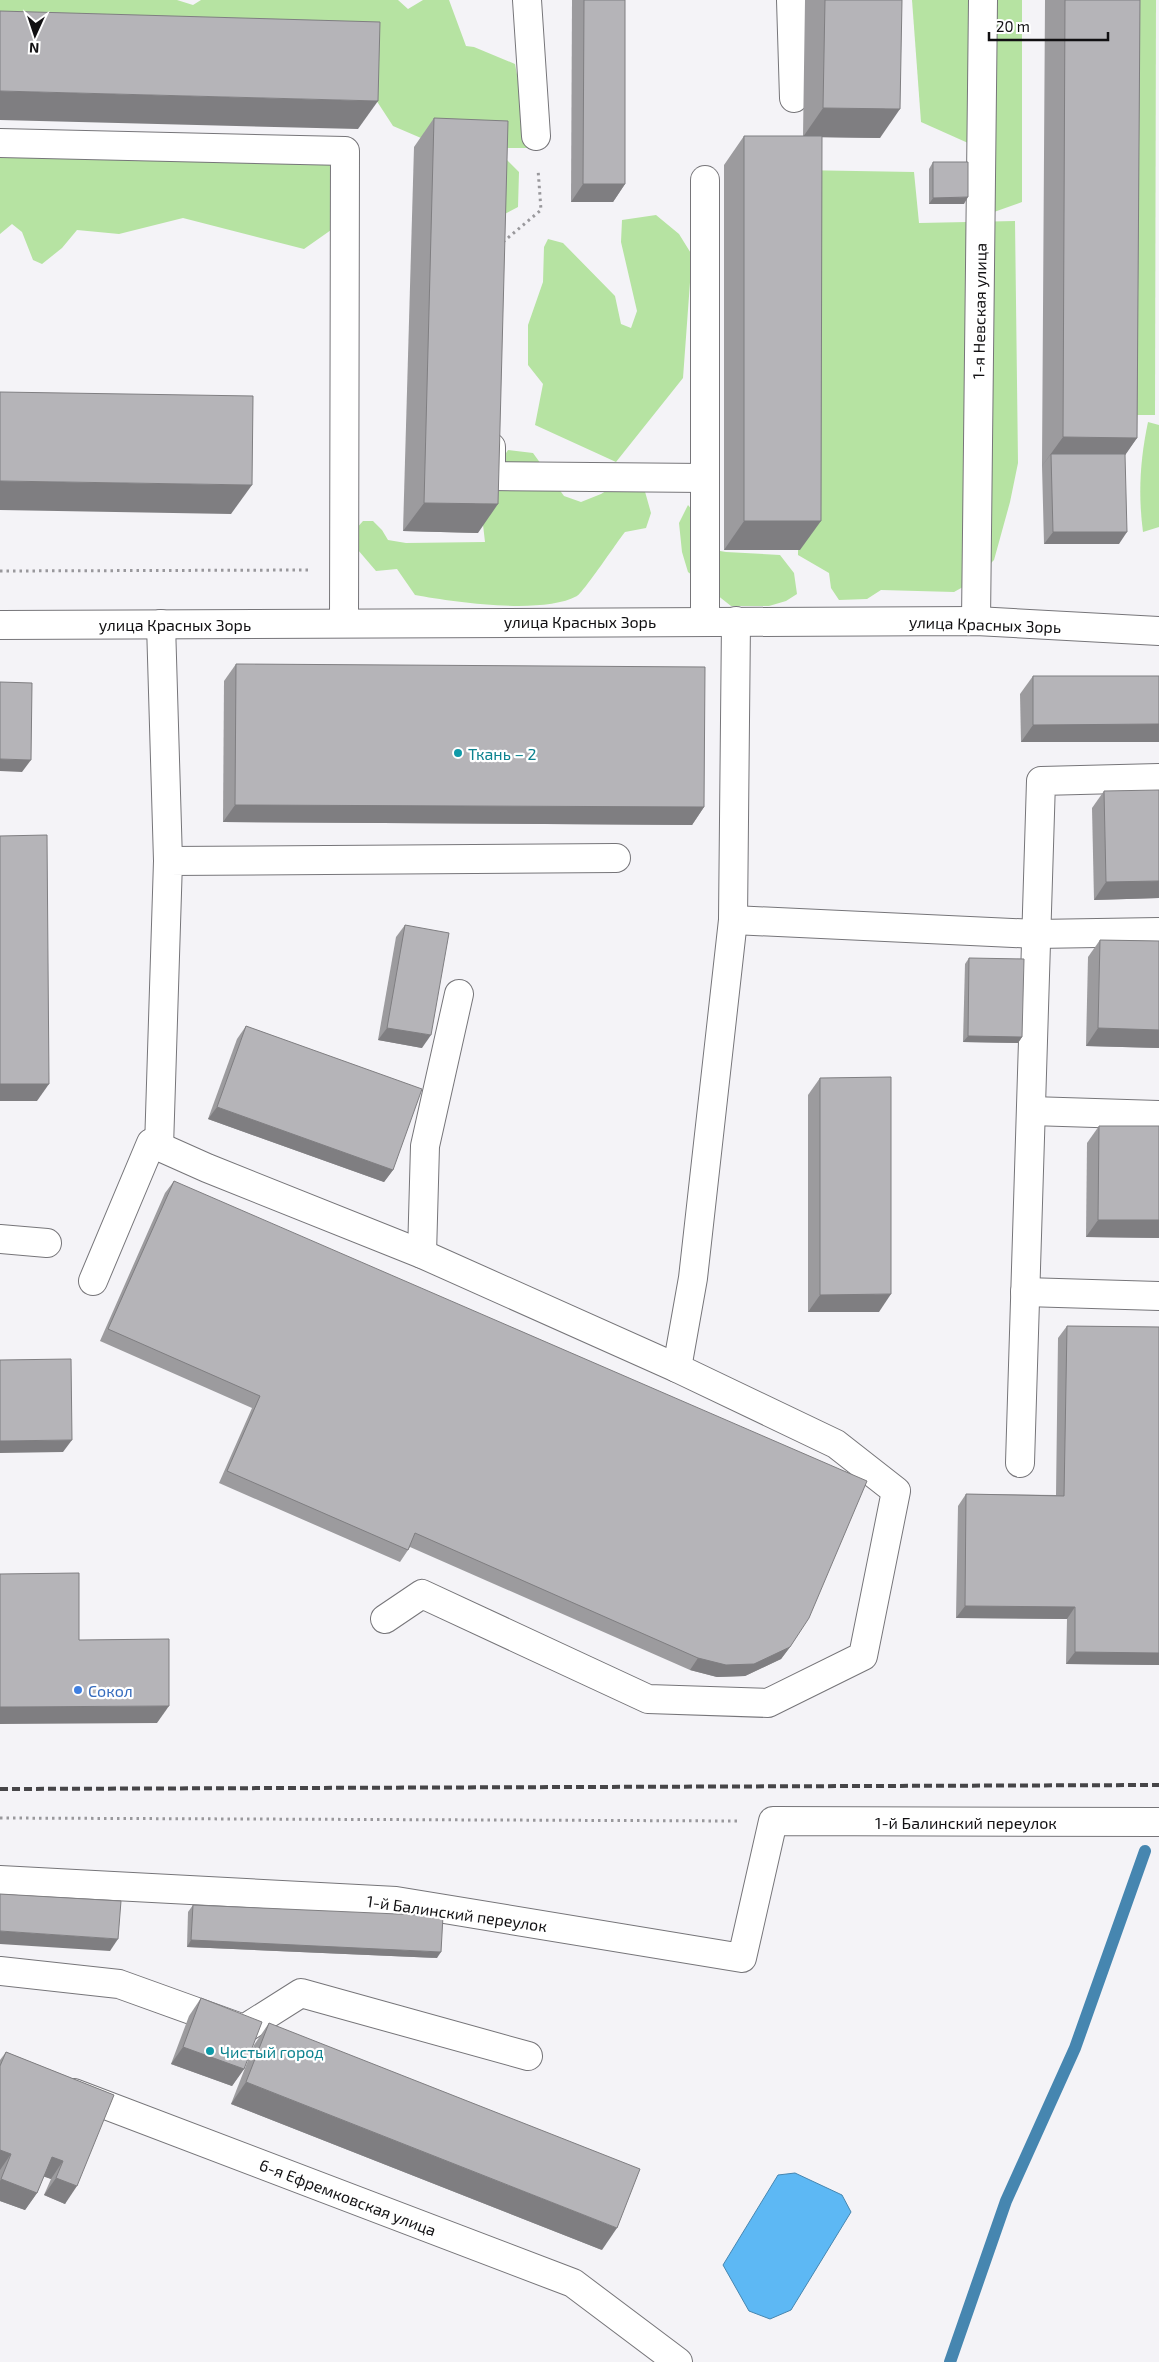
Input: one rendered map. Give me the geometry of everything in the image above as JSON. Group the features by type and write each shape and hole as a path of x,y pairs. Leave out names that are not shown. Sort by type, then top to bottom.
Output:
{"street":[{"path":"527,0 536,136"},
{"path":"791,0 794,98"},
{"name":"1-я Невская улица","path":"976,621 982,0"},
{"path":"0,143 345,151 344,622"},
{"path":"705,180 706,621"},
{"path":"491,417 491,476 705,478"},
{"path":"1159,610 1159,631"},
{"path":"677,1368 693,1278 733,920 736,621"},
{"name":"улица Красных Зорь","path":"0,625 344,622 976,621 1159,631"},
{"path":"160,1147 168,861 161,624"},
{"path":"1020,1463 1041,781 1159,778"},
{"path":"168,861 616,858"},
{"path":"733,920 1036,934 1159,932"},
{"path":"422,1254 426,1146 459,994"},
{"path":"1031,1111 1159,1115"},
{"path":"93,1280 151,1143 207,1168 422,1254 677,1368 836,1444 896,1491 863,1656 768,1703 648,1699 422,1594 385,1618"},
{"path":"0,1239 47,1243"},
{"path":"1025,1292 1159,1296"},
{"name":"1-й Балинский переулок","path":"0,1880 396,1901 742,1958 773,1821 1159,1822"},
{"path":"0,1971 119,1984 244,2029 301,1993 528,2056"},
{"name":"6-я Ефремковская улица","path":"55,2086 573,2283 678,2362"}],"path":[{"path":"500,245 541,210 536,136"},
{"path":"0,571 344,570"},
{"path":"0,1818 773,1821"}],"green space":[{"path":"0,0 177,0 193,5 201,0 398,0 408,9 423,0 449,0 466,46 474,47 515,64 531,148 505,148 507,160 519,172 518,207 497,218 421,138 393,126 365,83 0,27"},
{"path":"912,0 972,0 977,147 921,122"},
{"path":"989,0 1022,0 1022,202 994,212 981,159 996,141"},
{"path":"1130,0 1156,0 1155,415 1130,415"},
{"path":"0,149 345,151 341,223 304,249 183,218 119,234 77,230 62,248 42,264 33,260 22,232 12,224 0,234"},
{"path":"798,170 914,172 919,223 1015,221 1018,463 1010,502 994,560 972,582 954,592 881,590 867,599 839,600 831,588 829,573 798,555"},
{"path":"656,215 679,234 692,255 683,378 616,462 535,425 543,384 528,365 528,325 543,282 544,247 548,239 563,243 615,296 621,324 631,328 637,311 621,242 622,220"},
{"path":"1148,422 1159,425 1159,527 1143,532 1141,477"},
{"path":"508,450 533,453 564,496 581,502 601,494 621,482 644,488 651,513 646,528 625,532 577,596 562,602 521,606 452,601 415,595 397,569 376,571 358,550 355,530 363,521 373,521 388,540 406,543 485,542 482,516 491,476"},
{"path":"688,505 700,519 703,548 726,552 780,555 794,573 797,594 786,601 769,606 731,606 688,572 682,552 679,523"}],"water":[{"path":"795,2173 842,2195 851,2212 791,2310 770,2319 749,2311 723,2265 778,2175"}],"building":[{"path":"584,0 625,0 625,184 583,184"},
{"path":"825,0 902,0 900,109 823,108"},
{"path":"1065,0 1140,0 1137,438 1063,437"},
{"path":"0,11 380,22 378,101 0,91"},
{"path":"434,118 508,121 498,504 424,503"},
{"path":"744,136 822,136 821,521 744,521"},
{"path":"933,162 968,162 968,197 933,198"},
{"path":"0,392 253,396 252,485 0,481"},
{"path":"1051,454 1125,454 1127,532 1053,532"},
{"name":"Ткань – 2","path":"236,664 705,667 704,807 235,805"},
{"path":"1033,676 1159,676 1159,724 1033,725"},
{"path":"0,682 32,683 31,760 0,759"},
{"path":"1159,790 1159,881 1106,882 1104,791"},
{"path":"47,835 49,1084 0,1084 0,836"},
{"path":"405,925 449,933 431,1035 387,1028"},
{"path":"1100,940 1159,941 1159,1030 1098,1028"},
{"path":"969,958 1024,959 1022,1037 968,1036"},
{"path":"246,1026 422,1089 393,1170 217,1107"},
{"path":"891,1077 891,1294 820,1295 820,1078"},
{"path":"1099,1126 1159,1126 1159,1220 1098,1220"},
{"path":"174,1181 867,1481 809,1618 790,1647 754,1664 726,1665 698,1658 415,1533 408,1550 227,1471 260,1396 108,1329"},
{"path":"1067,1326 1159,1327 1159,1653 1075,1652 1075,1607 965,1606 966,1494 1064,1496"},
{"path":"71,1359 72,1440 0,1441 0,1360"},
{"name":"Сокол","path":"79,1573 79,1640 169,1639 169,1706 0,1707 0,1574"},
{"path":"0,1894 121,1901 118,1939 0,1931"},
{"path":"193,1905 443,1916 441,1952 191,1940"},
{"path":"201,1998 262,2022 244,2069 183,2047"},
{"path":"269,2023 640,2169 617,2228 246,2082"},
{"path":"6,2052 114,2095 77,2186 56,2178 63,2161 52,2157 37,2193 1,2179 11,2154 0,2150 0,2066"}],"waterway":[{"path":"950,2362 1006,2201 1075,2048 1145,1851"}],"railway":[{"path":"0,1789 1159,1785"}],"place":[{"name":"Ткань – 2","path":"458,753"},
{"name":"Сокол","path":"78,1690"},
{"name":"Чистый город","path":"210,2051"}]}
